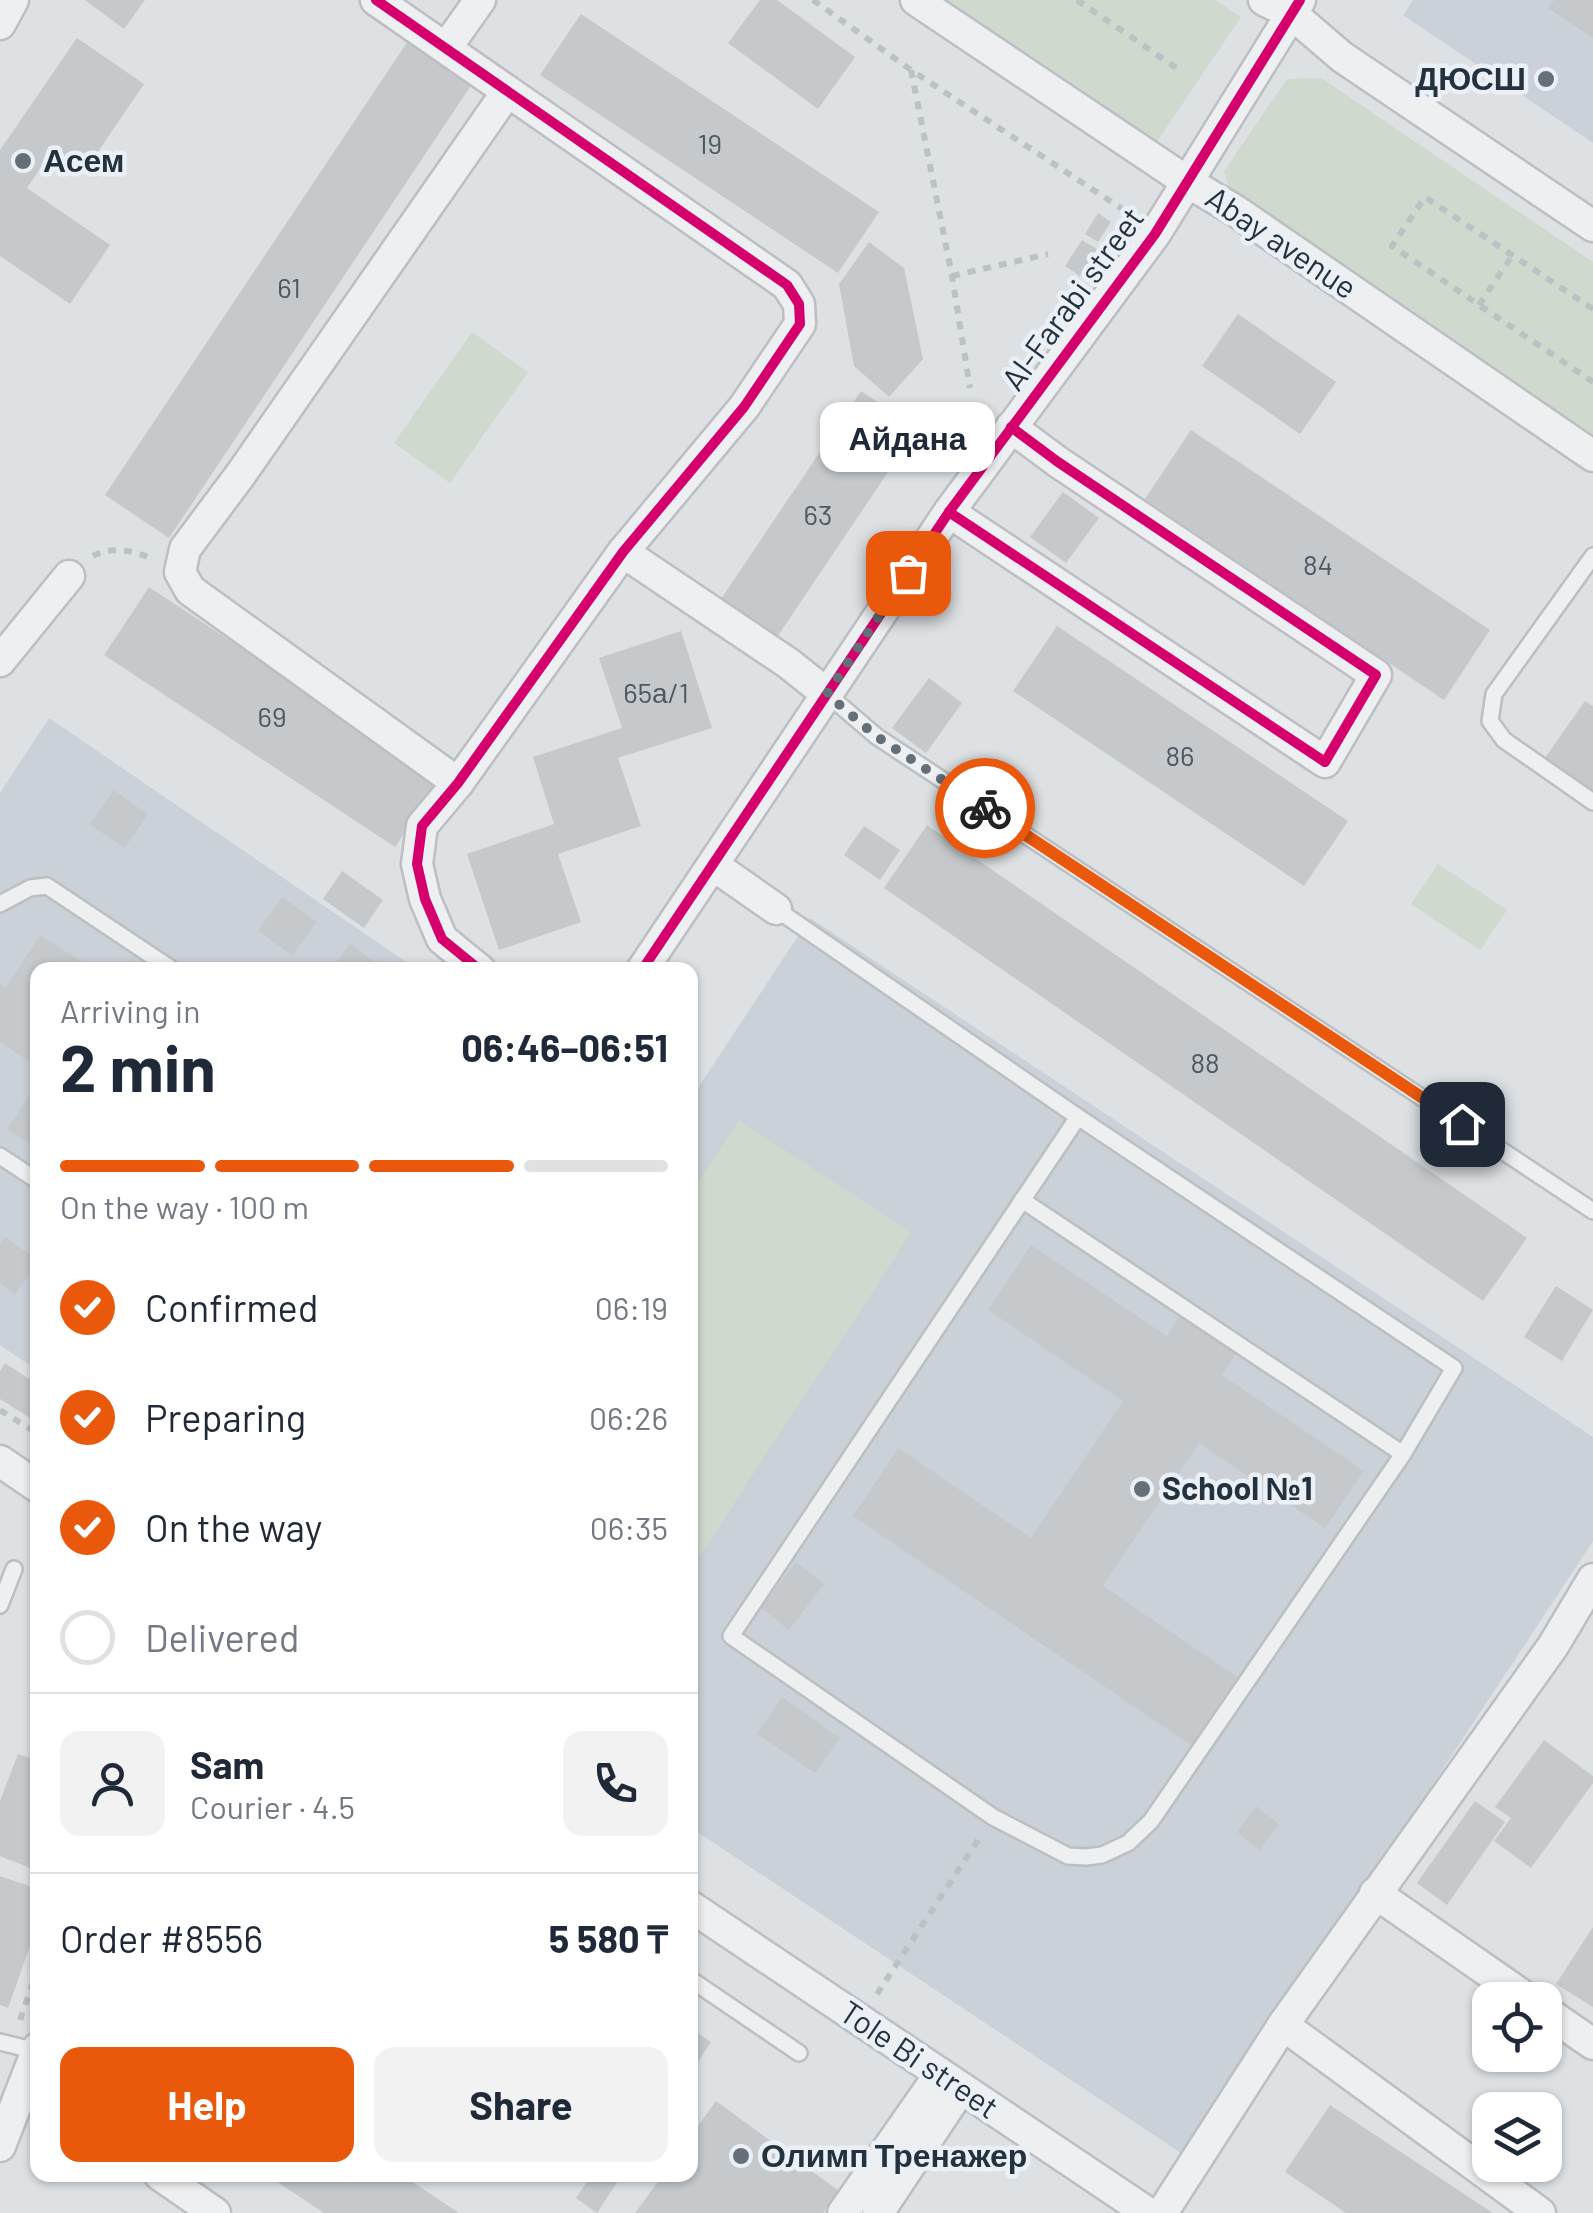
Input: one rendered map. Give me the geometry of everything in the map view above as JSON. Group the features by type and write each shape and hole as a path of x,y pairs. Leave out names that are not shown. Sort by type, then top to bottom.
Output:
{"street":[{"path":"0,24 13,0"},
{"path":"376,0 787,285 799,304 800,324 744,406 622,552 458,782 422,826 416,864 425,899 442,939 470,962"},
{"path":"446,48 480,0"},
{"name":"Abay avenue","path":"916,0 1236,211 1593,456"},
{"path":"1285,5 1342,57 1593,226"},
{"name":"Al-Farabi street","path":"647,962 948,512 1155,234 1285,5"},
{"path":"458,782 190,590 180,572 185,549 507,92"},
{"path":"948,512 1325,762 1376,675 1011,427"},
{"path":"622,552 788,663 827,694"},
{"path":"0,661 69,576"},
{"path":"713,866 776,909"},
{"path":"0,1462 30,1481"},
{"path":"1162,2213 1284,2025 1553,1646 1593,1579"},
{"path":"1376,1893 1503,1982"},
{"name":"Tole Bi street","path":"698,1911 1148,2213"},
{"path":"1562,2023 1593,2044"},
{"path":"1284,2025 1540,2213"},
{"path":"842,2213 951,2081"},
{"path":"878,2213 951,2081"},
{"path":"0,2146 28,2102"},
{"path":"170,2182 216,2213"}],"lane":[{"path":"1593,556 1494,694 1490,721 1504,740 1593,802"},
{"path":"827,694 876,736 1593,1211"},
{"path":"0,904 30,888 48,886 161,962"},
{"path":"776,909 1454,1368 1402,1454 1151,1821 1128,1842 1086,1858 1068,1856 993,1816 731,1636 1078,1117"},
{"path":"0,1156 30,1176"},
{"path":"1022,1200 1402,1454"},
{"path":"0,1605 14,1570"},
{"path":"698,1984 799,2053"},
{"path":"0,2042 30,2048"}],"path":[{"path":"813,0 1130,214"},
{"path":"1077,0 1178,68"},
{"path":"912,70 970,388"},
{"path":"1593,309 1424,197 1392,246 1593,382"},
{"path":"952,276 1048,254"},
{"path":"1479,305 1512,256"},
{"path":"69,576 98,552 133,550 180,572"},
{"path":"0,1410 30,1429"},
{"path":"860,2020 993,1816"}],"shaded area":[{"path":"939,0 1215,0 1241,17 1156,143"},
{"name":"ДЮСШ","path":"1413,0 1593,0 1593,143 1403,15"},
{"path":"1321,78 1593,262 1593,452 1234,211 1224,171 1287,79"},
{"path":"472,332 528,372 450,483 394,443"},
{"path":"49,718 406,962 30,962 30,1365 0,1345 0,793"},
{"path":"1438,864 1507,910 1480,950 1411,904"},
{"name":"School №1","path":"810,918 1593,1437 1593,1541 1187,2157 698,1832 698,1088"},
{"path":"739,1120 911,1233 698,1558 698,1183"}],"building":[{"path":"85,0 145,0 124,29"},
{"path":"760,0 777,0 855,57 818,109 728,43"},
{"name":"ДЮСШ","path":"1554,0 1593,0 1593,38 1548,8"},
{"path":"581,14 879,212 838,273 540,75"},
{"name":"Асем","path":"77,38 144,84 84,172 53,150 27,188 110,245 70,304 0,256 0,150"},
{"path":"410,38 474,81 169,538 105,495"},
{"path":"1098,213 1111,222 1098,242 1085,234"},
{"path":"1082,240 1097,249 1080,276 1065,266"},
{"path":"869,242 904,268 923,359 889,397 854,366 839,284"},
{"path":"1238,314 1336,382 1300,434 1202,366"},
{"path":"861,391 917,429 775,640 719,602"},
{"path":"1191,430 1490,630 1444,700 1145,499"},
{"path":"1063,492 1099,518 1066,563 1030,537"},
{"path":"149,587 440,779 395,847 104,655"},
{"path":"1057,626 1348,821 1304,886 1013,691"},
{"path":"681,631 712,728 618,758 641,826 558,854 581,922 499,950 467,854 554,824 533,757 622,728 599,658"},
{"path":"929,678 962,703 926,753 892,728"},
{"path":"1585,701 1593,706 1593,791 1545,758"},
{"path":"114,790 148,815 124,848 90,824"},
{"path":"927,825 1527,1238 1483,1301 884,888"},
{"path":"864,826 900,850 880,880 844,855"},
{"path":"342,871 383,900 364,928 323,899"},
{"path":"282,897 317,922 292,955 258,931"},
{"path":"40,935 82,962 30,962 30,1062 0,1042 0,984 6,988"},
{"path":"350,944 375,962 337,962"},
{"path":"30,1095 30,1144 7,1129"},
{"path":"5,1237 30,1254 30,1274 15,1294 0,1283 0,1244"},
{"path":"1031,1245 1167,1336 1181,1314 1237,1352 1222,1375 1364,1471 1325,1528 1199,1443 1103,1586 1240,1679 1194,1747 853,1516 898,1448 1031,1538 1123,1401 988,1310"},
{"path":"1556,1286 1593,1310 1562,1361 1524,1337"},
{"path":"5,1363 30,1380 30,1418 0,1399 0,1371"},
{"path":"796,1562 824,1584 789,1630 761,1608"},
{"path":"782,1697 840,1738 815,1773 757,1734"},
{"path":"1544,1740 1593,1776 1593,1783 1531,1868 1494,1841 1511,1818 1495,1807"},
{"path":"18,1754 30,1758 30,1868 0,1856 0,1801"},
{"path":"1475,1801 1505,1822 1447,1905 1417,1883"},
{"path":"1256,1806 1279,1824 1260,1850 1237,1832"},
{"path":"0,1876 30,1886 30,1946 8,2008 0,2005"},
{"path":"1593,1927 1593,2007 1557,1982"},
{"path":"698,2033 711,2042 698,2062"},
{"name":"Олимп Тренажер","path":"716,2101 839,2191 823,2213 635,2213 658,2182 698,2182 698,2126"},
{"path":"1330,2105 1493,2213 1346,2213 1285,2172"},
{"path":"278,2182 412,2182 459,2213 324,2213"},
{"path":"587,2182 617,2182 597,2213 576,2198"}],"cycle path":[{"path":"376,0 787,285 799,304 800,324 744,407 623,552 458,783 422,826 417,864 425,899 442,939 470,962"},
{"path":"647,962 949,512 1155,234 1300,0"},
{"path":"949,512 1325,762 1376,675 1011,427"}],"way so far":[{"path":"908,573 827,694 876,736 985,808"}],"place":[{"name":"ДЮСШ","path":"1546,79"},
{"name":"Асем","path":"23,161"},
{"name":"Айдана","path":"908,573"},
{"name":"School №1","path":"1142,1489"},
{"name":"Олимп Тренажер","path":"741,2156"}],"route":[{"path":"985,808 1462,1124"}]}
